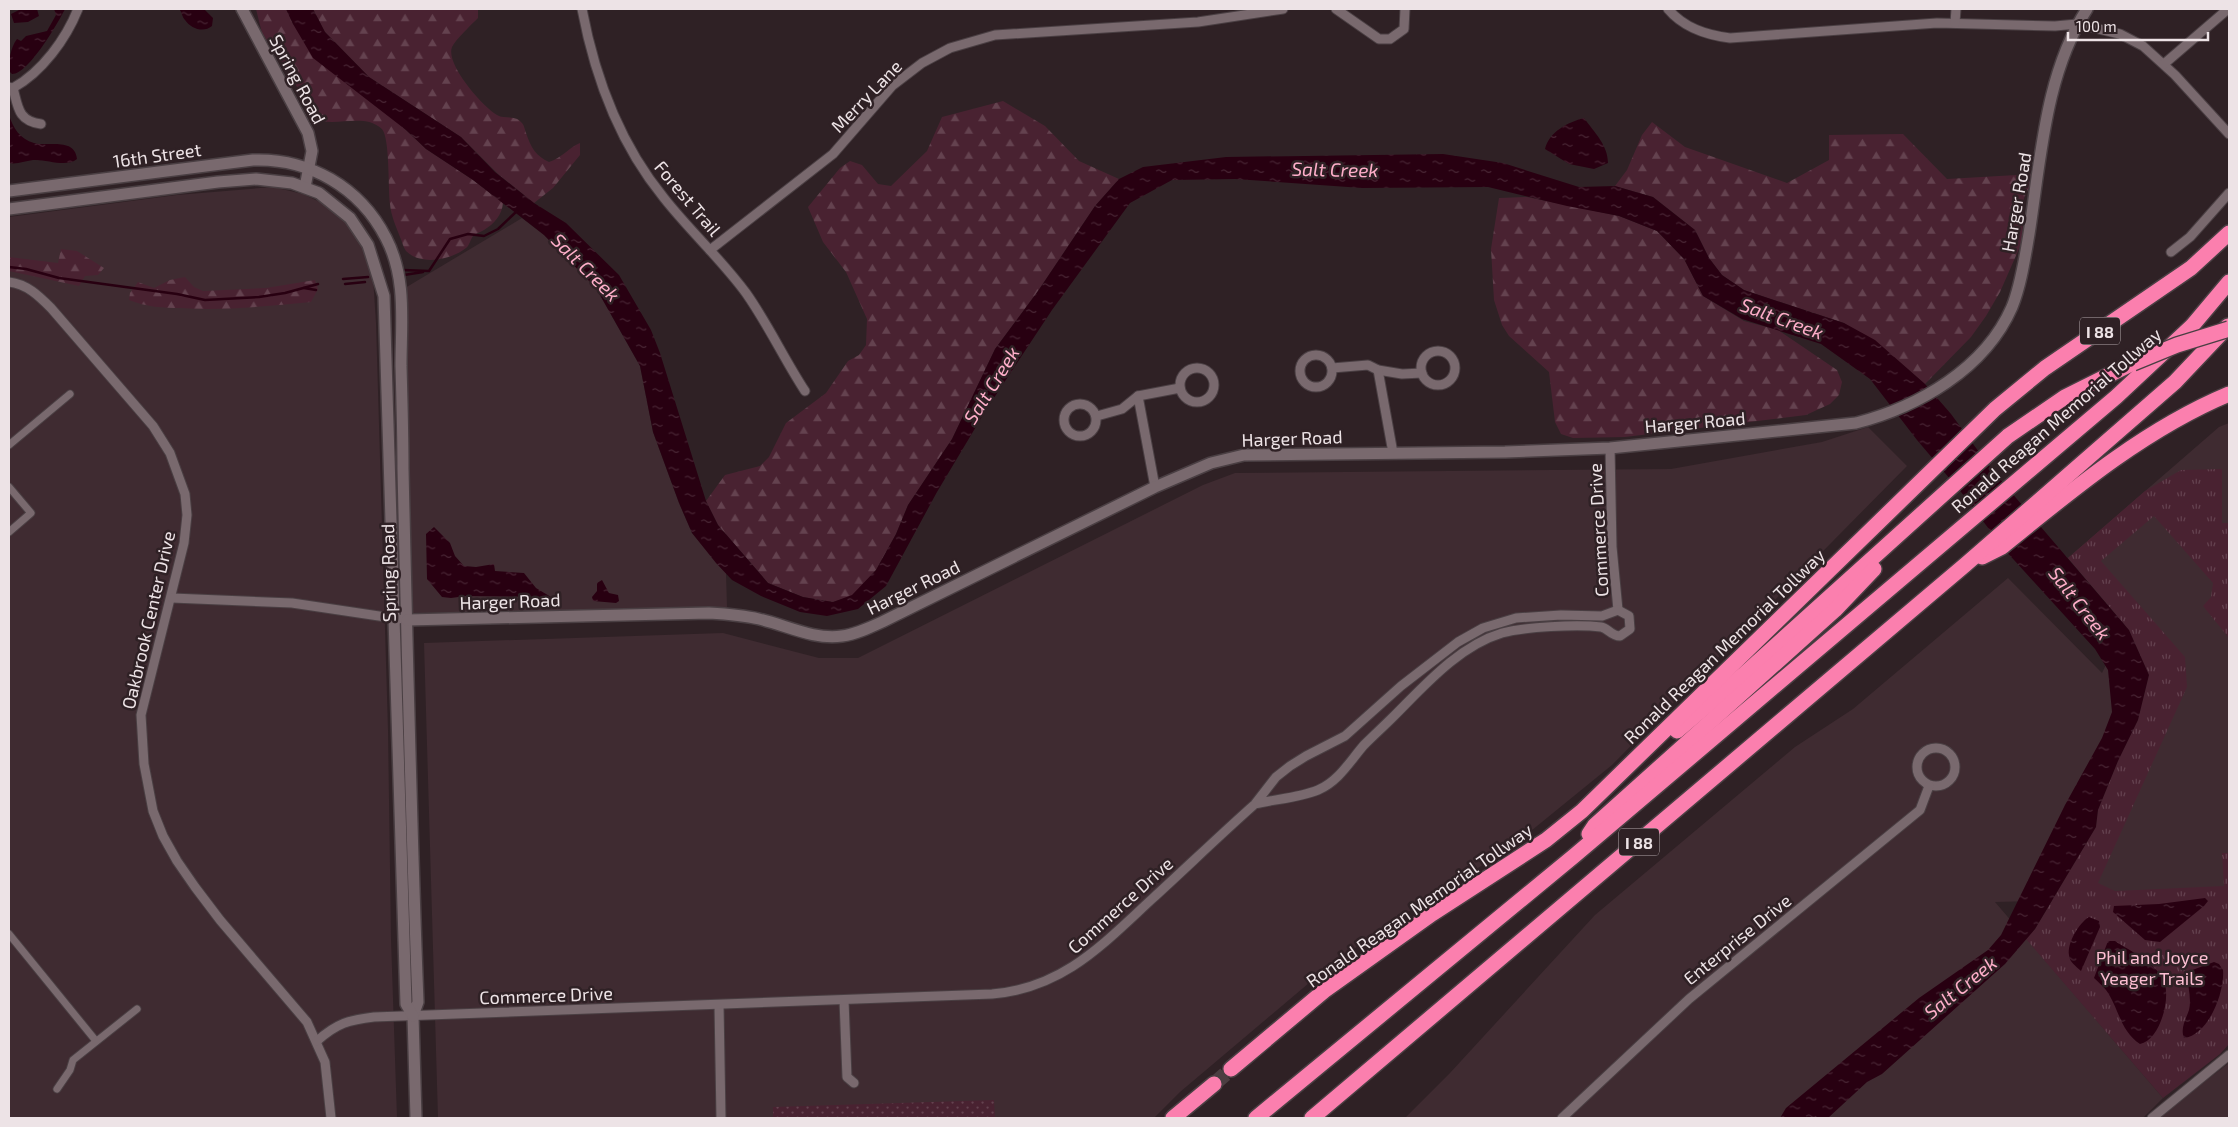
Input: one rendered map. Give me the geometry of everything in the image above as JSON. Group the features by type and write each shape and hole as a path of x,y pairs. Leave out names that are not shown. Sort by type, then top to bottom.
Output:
{"highway":[{"name":"Ronald Reagan Memorial Tollway","path":"1231,1069 1324,991 1432,914 1546,840 1582,811 1973,430 2027,382 2191,268 2229,233"},
{"name":"Ronald Reagan Memorial Tollway","path":"1256,1118 1574,856 2143,374 2192,326 2229,282"},
{"path":"1582,811 1743,676 1985,455 2034,417 2081,388 2133,363 2229,327"},
{"name":"I 88","path":"1312,1118 1981,551 2048,501 2175,382 2229,327"},
{"path":"1965,565 2002,548 2048,501 2158,431 2229,394"},
{"path":"1574,856 1595,825 1835,610 1946,492"},
{"path":"1173,1118 1214,1084"}],"street":[{"path":"41,124 32,123 25,119 18,107 11,87 33,75 52,53 68,30 78,9"},
{"name":"Spring Road","path":"242,9 305,125 312,151 305,187 329,200 350,218 368,245 384,296 406,1004 412,1016 416,1118"},
{"name":"Forest Trail","path":"582,9 589,44 601,85 627,144 664,198 746,294 805,390"},
{"name":"Merry Lane","path":"710,250 833,154 892,86 922,63 950,48 995,34 1198,22 1283,9"},
{"path":"1336,9 1379,39 1390,39 1404,29 1405,9"},
{"path":"1668,9 1683,23 1705,34 1730,38 1955,22 2055,26 2077,24 2110,31 2143,46 2164,64 2229,134"},
{"path":"1955,22 1956,9"},
{"name":"Harger Road","path":"172,598 292,603 407,620 734,614 759,619 814,635 842,636 856,633 882,622 1155,487 1211,463 1244,455 1505,452 1610,448 1806,429 1856,423 1877,417 1913,403 1944,384 1986,348 2012,307 2024,261 2052,91 2066,48 2077,24 2087,9"},
{"path":"2164,64 2228,9"},
{"name":"16th Street","path":"9,191 253,160 271,159 309,168"},
{"name":"Spring Road","path":"309,168 339,183 365,205 386,238 402,293 401,364 418,1002 412,1016"},
{"name":"16th Street","path":"9,210 256,179 274,180 305,187"},
{"path":"2171,252 2190,238 2229,193"},
{"name":"Oakbrook Center Drive","path":"9,282 16,283 35,293 51,308 153,426 170,453 185,494 187,515 184,543 172,598 160,637 141,715 144,764 153,811 177,861 220,920 307,1022 326,1062 331,1118"},
{"path":"1332,368 1368,365 1378,370 1402,374 1422,373"},
{"path":"1378,370 1393,453"},
{"path":"1097,416 1122,409 1138,396 1180,388"},
{"path":"9,445 70,394"},
{"path":"1138,396 1155,487"},
{"name":"Commerce Drive","path":"1610,448 1612,540 1618,610"},
{"path":"9,487 31,513 9,532"},
{"name":"Commerce Drive","path":"412,1016 1001,993 1036,985 1057,976 1100,948 1255,804 1276,777 1313,752 1345,736 1401,686 1458,642 1483,628 1516,618 1561,615 1602,616 1618,610 1629,616 1631,624 1628,632 1620,636 1611,635 1602,628 1562,627 1504,633 1478,643 1444,668 1365,745 1339,776 1329,784 1319,790 1255,804"},
{"path":"1940,748 1954,758 1955,772 1943,786 1929,786 1919,775 1918,763 1920,756 1927,750 1940,748"},
{"name":"Enterprise Drive","path":"1562,1118 1689,999 1920,810 1929,786"},
{"path":"9,934 96,1041"},
{"path":"844,1000 847,1077 854,1083"},
{"path":"719,1005 721,1118"},
{"path":"57,1089 70,1070 73,1060 137,1009"},
{"path":"317,1041 331,1028 350,1020 374,1016 412,1016"},
{"path":"2152,1118 2229,1055"}],"shaded area":[{"path":"273,187 303,194 324,204 344,220 364,249 373,277 388,730 391,939 397,1118 9,1118 9,217 177,195"},
{"path":"522,218 544,235 596,288 640,366 653,432 679,503 692,533 726,573 727,607 407,613 405,288"},
{"path":"2229,423 2229,896 1995,902 2163,1098 2143,1118 1405,1118 1450,1073 1595,915 1795,747 1853,709 2008,578 2102,673 2125,625 2068,558 2219,427"},
{"path":"1868,427 1907,466 1612,765 1526,835 1468,875 1387,925 1322,972 1180,1092 1154,1118 438,1118 424,643 723,633 819,658 858,658 1203,485 1235,473 1671,469 1822,442"},
{"path":"2229,1063 2229,1118 2159,1118 2169,1109"}],"green space":[{"path":"256,9 286,9 293,24 426,149 473,180 503,203 501,211 494,222 474,235 466,248 452,256 428,260 412,256 406,251 391,208 388,153 385,134 382,129 375,124 367,122 331,122 315,119 288,71 262,33"},
{"path":"313,9 478,9 478,18 452,47 451,54 459,74 483,103 497,115 519,120 532,147 544,160 549,162 554,160 580,143 580,155 553,188 534,203 498,174 461,137 369,77 325,32"},
{"path":"1003,101 1045,126 1079,161 1119,179 1095,206 1038,291 995,349 952,439 908,505 896,534 876,570 852,596 833,602 803,597 768,583 718,525 706,501 725,475 760,466 769,457 786,423 826,393 848,361 859,355 866,345 867,319 846,272 823,242 808,207 840,168 850,161 862,165 878,184 891,186 927,151 942,117"},
{"path":"1652,122 1685,147 1787,183 1829,160 1829,135 1903,134 1947,179 2036,174 2024,198 2022,242 2000,292 1986,316 1971,337 1925,384 1904,366 1844,323 1744,290 1722,275 1709,258 1695,230 1653,197 1615,186 1627,170 1642,135"},
{"path":"1527,197 1619,216 1657,231 1684,259 1703,296 1744,321 1778,330 1837,370 1842,382 1839,395 1830,404 1806,415 1625,437 1573,438 1561,434 1555,422 1549,372 1509,336 1502,325 1494,300 1491,249 1499,198"},
{"path":"61,249 77,251 104,268 98,275 85,276 79,286 9,271 9,257 58,263"},
{"path":"185,277 194,287 203,291 266,288 315,280 318,289 311,302 246,308 161,307 129,300 130,293 138,282 154,288 170,280"},
{"name":"Phil and Joyce Yeager Trails","path":"2222,469 2222,523 2229,523 2229,638 2203,606 2211,597 2213,583 2154,516 2101,561 2185,657 2187,687 2098,883 2115,891 2224,886 2222,853 2229,853 2229,1044 2220,1054 2163,1098 2026,939 2035,929 2096,827 2098,810 2118,761 2138,720 2149,675 2129,630 2068,558 2145,491 2181,470"},
{"path":"994,1100 995,1118 773,1118 773,1107"}],"water":[{"path":"21,9 37,9 39,16 28,22 14,23 11,14"},
{"path":"54,9 65,9 34,58 19,72 12,74 9,71 9,63 11,50 17,39 21,41 26,36 47,31 56,15"},
{"path":"179,9 204,9 213,18 212,26 202,30 194,28 184,19"},
{"name":"Salt Creek","path":"286,9 313,9 325,32 369,77 461,137 495,172 534,203 566,223 619,275 651,330 660,353 706,501 718,525 768,583 803,597 833,602 852,595 876,570 896,534 908,505 952,439 995,349 1038,291 1095,206 1119,179 1143,167 1226,157 1443,154 1503,163 1579,187 1615,186 1653,197 1695,230 1709,258 1722,275 1744,290 1844,323 1875,340 1925,384 1951,414 1993,471 2129,630 2149,675 2138,720 2118,761 2098,810 2096,827 2035,929 2005,964 1882,1074 1867,1082 1828,1118 1780,1118 1786,1108 1919,998 1988,950 2001,935 2065,805 2102,738 2112,712 2108,670 2095,649 2004,549 1961,492 1917,440 1870,379 1821,344 1742,319 1703,296 1684,259 1657,231 1619,216 1488,187 1362,188 1235,179 1172,180 1130,203 1052,310 986,410 937,492 886,586 858,609 827,616 800,612 761,596 732,580 692,533 653,432 640,366 596,288 544,235 473,180 426,149 406,130 313,58"},
{"path":"9,115 15,129 25,139 39,144 66,145 75,152 77,159 67,163 33,160 9,163"},
{"path":"1584,118 1606,150 1608,163 1594,169 1569,164 1545,149 1547,143 1560,129"},
{"path":"434,527 450,543 455,556 464,566 476,567 494,564 495,571 524,573 536,588 551,597 442,597 427,579 426,534"},
{"path":"602,580 609,593 618,595 619,601 616,603 593,601 592,597 597,591 597,583"},
{"path":"2205,898 2208,901 2204,906 2160,942 2145,940 2113,912 2114,906 2159,904"},
{"path":"2089,917 2099,921 2100,927 2081,971 2070,960 2069,950 2074,934"},
{"path":"2108,941 2115,941 2147,961 2158,971 2165,984 2165,1004 2159,1025 2147,1041 2140,1044 2128,1033 2110,997 2094,978"},
{"path":"2214,962 2219,964 2223,970 2223,979 2214,1011 2201,1029 2193,1035 2184,1038 2183,1027 2190,1005 2187,972"}],"waterway":[{"path":"403,270 429,271 450,239 468,234 484,236 498,229 517,211"},
{"path":"9,267 26,269 59,278 177,294 205,300 259,297 285,293 318,284"},
{"path":"404,275 423,272"},
{"path":"343,279 368,277"},
{"path":"345,284 365,282"},
{"path":"304,288 316,290"}],"tunnel":[{"path":"1214,1084 1231,1069"}]}
